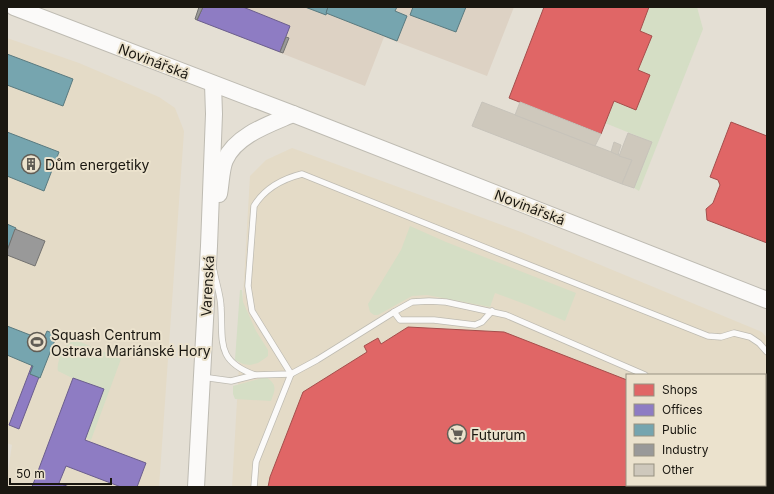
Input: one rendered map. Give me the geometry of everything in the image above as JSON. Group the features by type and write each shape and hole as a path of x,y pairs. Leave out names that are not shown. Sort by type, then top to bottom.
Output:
{"street":[{"name":"Novinářská","path":"14,7 293,114 767,300"},
{"name":"Varenská","path":"196,487 209,246 214,114 213,84"},
{"path":"209,246 225,160 238,142 257,130 293,114"}],"lane":[{"path":"291,374 252,311 248,286 254,206 259,197 276,184 287,178 302,174 708,336 721,337 734,333 750,337 759,343 767,352"},
{"path":"209,246 221,305 223,349 226,357 235,365 244,371 255,375"},
{"path":"202,377 231,381 255,375 291,374 317,360 412,302 429,301 446,302 506,315 643,374"},
{"path":"394,312 400,320 434,320 475,325 482,322 492,311"},
{"path":"254,487 256,462 291,374"}],"shaded area":[{"path":"199,7 514,7 487,76 384,37 365,86 197,20 195,19"},
{"path":"7,38 79,63 159,97 175,108 184,131 159,487 7,487 12,445 7,443"},
{"path":"292,148 521,232 762,332 767,338 767,487 232,487 250,176 266,160"}],"green space":[{"path":"649,7 697,7 703,29 639,191 634,188 652,142 605,123 614,101 636,109 650,75 638,70 652,36 640,31"},
{"path":"410,226 446,242 576,293 565,321 495,293 490,307 427,295 412,296 378,315 374,315 370,312 368,304 401,250"},
{"path":"240,290 242,290 243,302 256,331 268,350 268,356 258,363 250,365 243,364 235,360"},
{"path":"73,341 78,341 121,359 91,440 85,438 103,390 58,371 58,363 61,354"},
{"path":"266,377 274,385 274,394 271,401 235,399 233,394 233,386"}],"building: Shops":[{"path":"544,7 649,7 640,31 652,36 638,70 650,75 636,110 614,101 601,134 509,98"},
{"path":"731,122 767,136 767,243 707,220 706,209 713,203 720,185 718,180 710,177"},
{"name":"Futurum","path":"408,327 504,332 626,380 626,486 762,486 268,487 270,477 303,392 367,352 364,346 378,338 381,344"}],"building: Offices":[{"path":"203,7 243,7 290,26 280,52 197,20"},
{"path":"32,365 30,374 39,377 19,429 9,425"},
{"path":"73,378 104,389 85,440 146,463 137,487 121,487 66,466 59,483 69,487 32,487"}],"building: Public":[{"path":"305,7 328,7 326,15"},
{"path":"328,7 397,7 395,11 407,16 397,41 326,13"},
{"path":"413,7 466,7 456,32 410,15"},
{"path":"7,54 73,79 63,106 7,85"},
{"name":"Dům energetiky","path":"7,132 59,152 44,191 7,176"},
{"path":"7,224 16,228 7,251"},
{"path":"7,326 43,340 47,331 57,335 40,378 30,374 33,366 7,355"}],"building: Industry":[{"path":"199,7 203,7 197,20 195,19"},
{"path":"286,37 289,38 283,53 280,52"},
{"path":"15,229 45,241 35,266 7,255"}],"building: Other":[{"path":"482,102 632,160 622,184 472,126"},
{"path":"520,102 601,134 595,146 515,115"},
{"path":"628,133 652,142 634,188 622,184 632,160 619,156"},
{"path":"614,142 621,145 618,155 611,152"}],"place":[{"name":"Dům energetiky","path":"31,164"},
{"name":"Squash Centrum Ostrava Mariánské Hory","path":"37,342"},
{"name":"Futurum","path":"457,434"}]}
